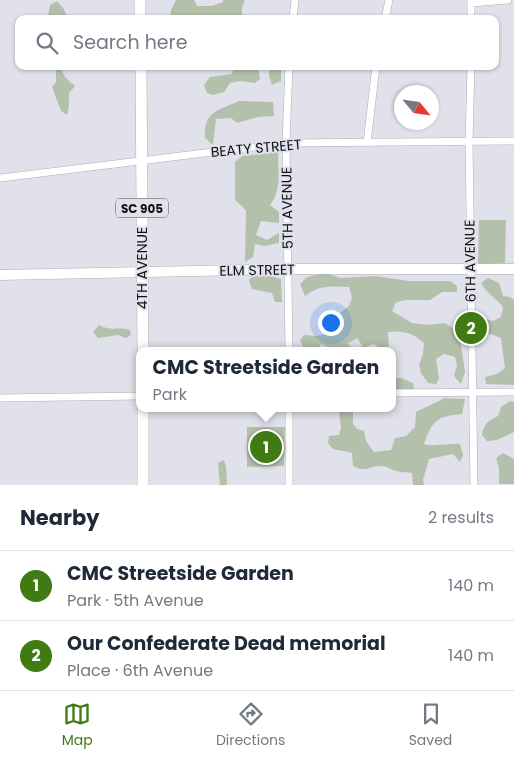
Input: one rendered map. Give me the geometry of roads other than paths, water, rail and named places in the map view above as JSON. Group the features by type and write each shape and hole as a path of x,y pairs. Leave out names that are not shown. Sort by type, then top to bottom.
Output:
{"main road":[{"path":"140,0 140,15"},
{"name":"4TH AVENUE","path":"141,70 143,347"},
{"path":"143,412 143,485"}],"street":[{"path":"293,15 295,0"},
{"path":"386,15 389,0"},
{"path":"471,15 471,2 508,0"},
{"name":"5TH AVENUE","path":"289,347 286,143 290,70"},
{"path":"367,143 376,70"},
{"name":"6TH AVENUE","path":"471,70 469,142 474,485"},
{"name":"BEATY STREET","path":"0,178 286,143 514,141"},
{"name":"ELM STREET","path":"0,275 288,269 514,269"},
{"path":"396,393 514,392"},
{"path":"0,398 136,396"},
{"path":"289,412 289,485"}],"place":[{"name":"Our Confederate Dead memorial","path":"471,328"},
{"name":"CMC Streetside Garden","path":"266,447"}]}
